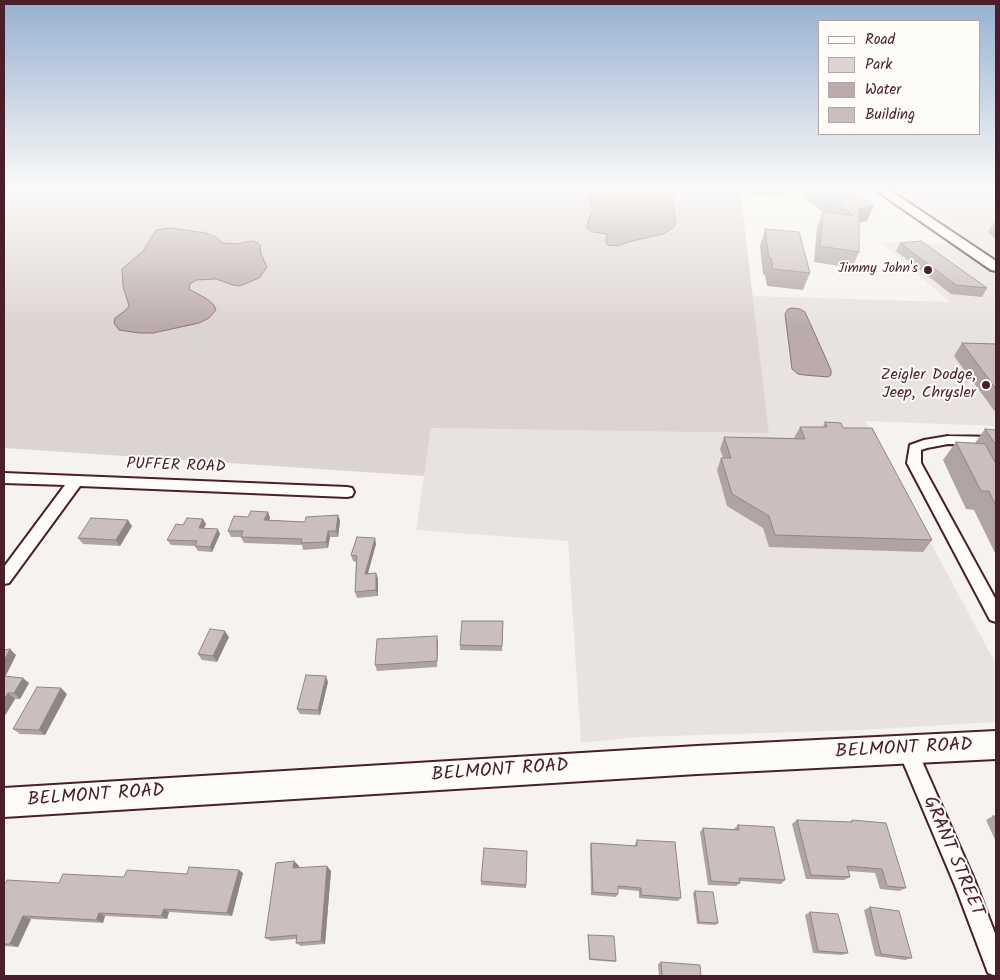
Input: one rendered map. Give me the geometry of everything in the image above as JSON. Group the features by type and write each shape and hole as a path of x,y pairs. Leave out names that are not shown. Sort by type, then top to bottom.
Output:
{"main road":[{"path":"947,235 996,268"},
{"name":"BELMONT ROAD","path":"4,803 697,760 996,745"}],"street":[{"path":"996,441 948,440 924,444 915,448 914,463 996,615"},
{"name":"PUFFER ROAD","path":"4,478 347,492"},
{"path":"4,578 76,481"},
{"name":"GRANT STREET","path":"907,750 966,887 996,965"}],"shaded area":[{"path":"962,235 996,235 996,257"},
{"path":"880,242 952,245 996,275 996,426 865,421 996,664 996,722 860,730 638,737 581,743 568,541 416,530 431,428 768,432 753,296 950,302"}],"green space":[{"path":"4,235 745,235 769,433 431,428 424,476 4,448"}],"water":[{"path":"153,235 210,235 223,243 236,244 253,241 258,243 267,267 259,278 240,286 216,279 196,280 190,284 189,289 207,299 214,305 216,310 209,318 199,323 153,333 119,330 114,323 115,318 129,306 123,286 122,269 143,251"},
{"path":"607,235 660,235 617,246 608,245 606,242"},
{"path":"792,308 805,312 831,370 831,375 828,377 798,374 792,369 785,314 788,309"}],"building":[{"path":"766,235 800,235 810,273 773,269 771,258 769,258"},
{"path":"821,235 859,235 859,252 820,246"},
{"path":"921,241 987,288 956,285 900,243"},
{"path":"962,343 996,344 996,389"},
{"path":"825,422 841,423 843,428 872,428 932,540 775,535 769,516 732,494 721,458 731,458 724,437 805,439 800,427 827,427"},
{"path":"985,429 996,430 996,445"},
{"path":"956,442 985,444 996,464 996,506 989,491 981,491"},
{"path":"251,511 268,512 264,520 305,522 306,517 338,515 336,531 328,531 326,542 301,543 302,539 241,537 243,531 228,531 234,516 248,517"},
{"path":"91,518 128,520 116,540 78,538"},
{"path":"187,518 203,519 199,528 218,529 210,547 195,546 197,541 167,540 176,524 183,525"},
{"path":"357,537 375,538 365,574 376,573 376,590 355,592 357,556 351,555"},
{"path":"462,621 503,621 502,646 460,645"},
{"path":"210,629 225,631 213,656 198,654"},
{"path":"437,636 437,661 375,665 377,639"},
{"path":"10,649 4,661 4,650"},
{"path":"306,675 326,676 318,710 297,709"},
{"path":"4,676 23,678 14,693 8,693 4,700"},
{"path":"37,687 61,688 39,730 13,729"},
{"path":"797,820 852,822 852,820 886,823 906,888 887,886 882,869 847,866 850,877 811,875"},
{"path":"738,825 774,827 785,880 739,878 740,883 711,881 703,828 739,830"},
{"path":"637,840 675,842 681,898 641,895 641,888 618,886 618,894 593,892 591,843 637,846"},
{"path":"484,848 527,851 526,885 481,881"},
{"path":"294,861 293,868 327,866 321,941 296,943 297,935 265,938 276,863"},
{"path":"189,867 239,870 227,913 164,909 161,916 99,913 96,920 23,916 10,944 4,944 4,883 7,880 59,883 63,874 124,877 127,870 187,874"},
{"path":"695,891 713,892 718,923 699,922"},
{"path":"870,907 899,911 912,958 881,954"},
{"path":"810,912 838,914 848,953 818,951"},
{"path":"588,935 614,936 616,961 590,959"},
{"path":"661,962 700,965 701,976 662,976"}],"place":[{"name":"Jimmy John's","path":"928,270"},
{"name":"Zeigler Dodge, Jeep, Chrysler","path":"986,385"}]}
